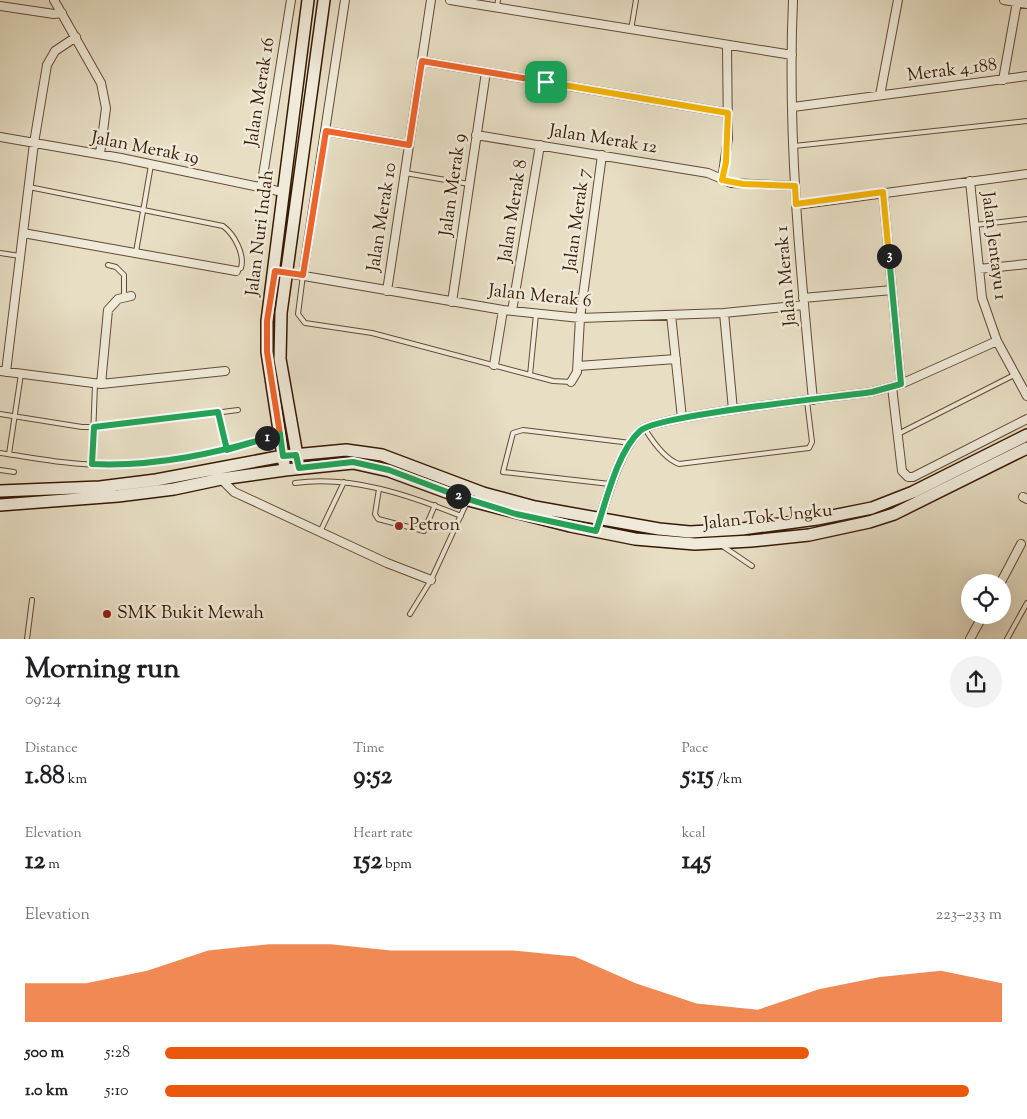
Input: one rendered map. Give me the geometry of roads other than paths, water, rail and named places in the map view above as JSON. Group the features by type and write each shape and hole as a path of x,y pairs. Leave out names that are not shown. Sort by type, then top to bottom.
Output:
{"main road":[{"name":"Jalan Nuri Indah","path":"286,470 267,352 267,321 275,271 283,192 308,0"},
{"name":"Jalan Nuri Indah","path":"299,468 280,359 281,313 324,0"},
{"name":"Jalan Tok Ungku","path":"0,491 109,486 156,480 283,456 346,450 382,456 483,493 535,507 690,532 742,529 817,519 872,508 913,492 1027,435"},
{"name":"Jalan Tok Ungku","path":"0,505 127,495 174,489 221,479 353,462 389,470 468,500 516,514 636,539 694,544 717,543 809,535 869,522 915,504 1027,448"}],"street":[{"path":"54,0 100,83 105,99 106,117 100,154"},
{"name":"Jalan Merak 16","path":"261,188 291,0"},
{"path":"303,275 345,0"},
{"name":"Jalan Merak 10","path":"387,291 432,0"},
{"path":"450,0 497,4 631,30 792,55"},
{"name":"Jalan Merak 1","path":"793,0 792,55 795,186 810,401"},
{"path":"880,95 898,0"},
{"path":"1004,0 1027,4"},
{"path":"1003,80 1017,2"},
{"path":"0,6 44,13 62,13"},
{"path":"76,37 55,51 47,64 34,143 3,371 98,384 225,372"},
{"path":"722,180 726,162 728,113 727,45"},
{"path":"422,61 728,113"},
{"name":"Jalan Merak 9","path":"452,302 486,72"},
{"name":"Merak 4_188","path":"793,108 1027,76"},
{"path":"326,131 409,145"},
{"name":"Jalan Merak 12","path":"476,135 708,173 722,180 743,184 795,186"},
{"name":"Jalan Merak 19","path":"0,137 100,154 283,192"},
{"name":"Jalan Merak 8","path":"512,311 540,145"},
{"name":"Jalan Merak 7","path":"578,366 580,318 602,155"},
{"path":"796,204 1027,174"},
{"name":"Jalan Jentayu 1","path":"970,181 982,298 997,341 1026,394"},
{"path":"883,192 901,384"},
{"path":"22,232 236,271"},
{"path":"978,269 1027,264"},
{"name":"Jalan Merak 6","path":"275,271 503,310 580,318 724,313 892,290"},
{"path":"98,384 108,310 114,302 128,297"},
{"path":"494,365 503,310"},
{"path":"724,313 733,410"},
{"path":"671,315 682,418"},
{"path":"596,531 611,488 631,443 644,428 682,418 872,392 901,384 997,341"},
{"path":"571,382 575,378 578,366 676,360"},
{"path":"892,387 902,471 908,477 913,477 1027,419"},
{"path":"221,479 234,492 431,580"},
{"path":"1005,574 1024,546"},
{"path":"970,639 978,624"}],"lane":[{"path":"631,30 636,0"},
{"path":"794,146 1027,121"},
{"path":"136,252 151,165"},
{"path":"405,173 469,184"},
{"path":"29,186 223,226 232,234 241,254 241,268 236,271"},
{"path":"974,225 1027,219"},
{"path":"0,253 20,256"},
{"path":"108,265 116,267 124,275 128,297"},
{"path":"303,275 298,314 305,323 372,334 553,381 571,382"},
{"path":"530,375 536,314"},
{"path":"9,454 21,374"},
{"path":"898,434 1016,374"},
{"path":"92,464 98,384"},
{"path":"644,428 654,442 672,460 679,464 809,448 812,442 810,401"},
{"path":"0,414 94,427 238,410"},
{"path":"218,412 227,450"},
{"path":"611,488 503,472 502,468 513,434 522,430 631,443"},
{"path":"0,453 61,462 92,464 192,457 227,450 280,434"},
{"path":"326,464 329,481"},
{"path":"0,470 14,472"},
{"path":"320,532 344,482"},
{"path":"295,483 344,482 379,490 461,516"},
{"path":"379,490 375,514 378,520 424,531 434,506"},
{"path":"410,614 431,580 468,500"},
{"path":"717,543 752,566"},
{"path":"27,639 32,600"},
{"path":"1007,639 1027,603"}],"place":[{"name":"Petron","path":"399,526"},
{"name":"SMK Bukit Mewah","path":"107,614"}]}
